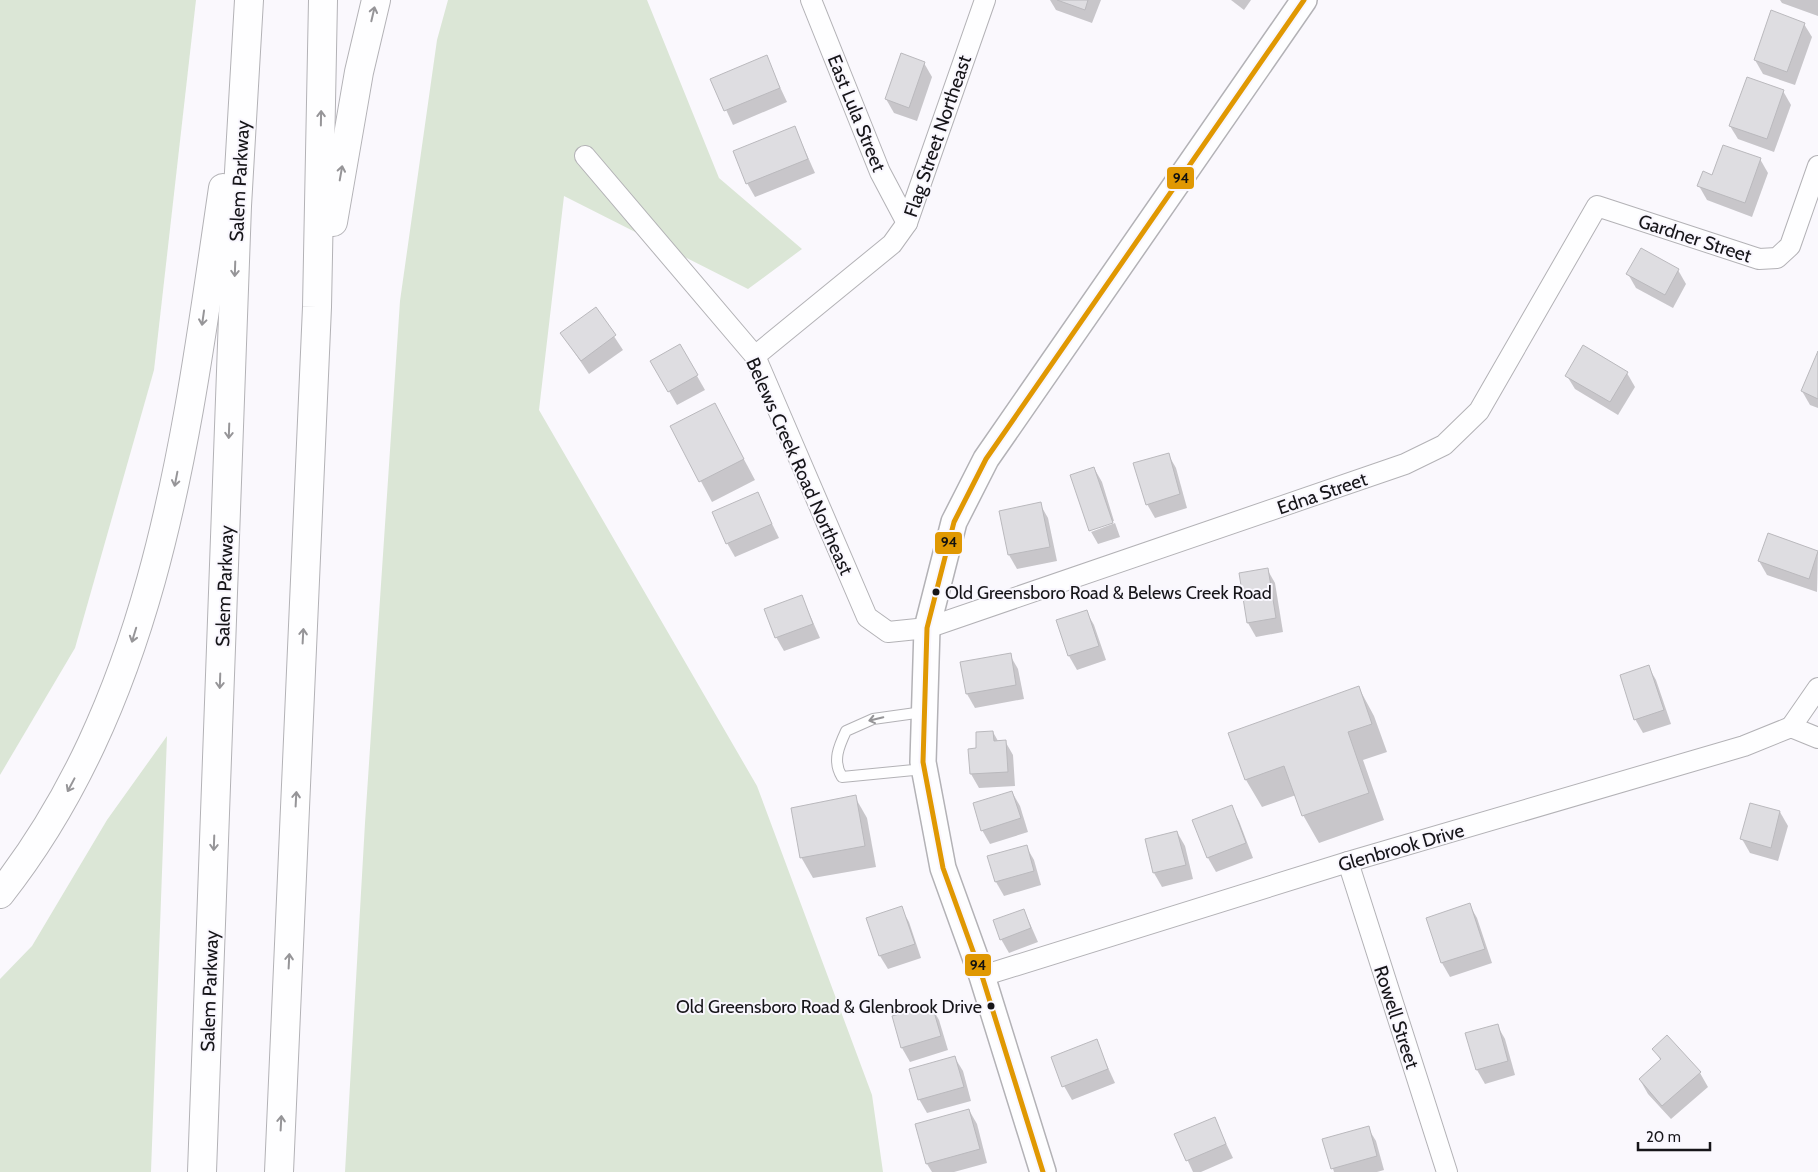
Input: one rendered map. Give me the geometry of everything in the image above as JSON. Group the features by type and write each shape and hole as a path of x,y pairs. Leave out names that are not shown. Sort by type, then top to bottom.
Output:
{"highway":[{"name":"Salem Parkway","path":"202,1172 237,206 249,0"},
{"path":"279,1172 317,307 324,0"},
{"path":"317,307 359,72 376,0"},
{"path":"0,894 42,836 86,753 127,658 161,544 195,374 247,28"}],"street":[{"name":"East Lula Street","path":"811,0 880,172 907,223"},
{"name":"Flag Street Northeast","path":"754,356 892,244 907,223 985,0"},
{"path":"1043,1172 982,976 943,868 924,770 927,628 954,522 986,459 1304,0"},
{"name":"Belews Creek Road Northeast","path":"585,156 754,356 867,617 888,632 927,628"},
{"name":"Gardner Street","path":"1597,206 1759,259 1777,258 1790,246 1818,166"},
{"name":"Edna Street","path":"927,628 1405,464 1444,445 1479,411 1597,206"},
{"path":"1818,688 1792,727 1818,738"},
{"name":"Glenbrook Drive","path":"982,976 1348,862 1744,746 1792,727"},
{"name":"Rowell Street","path":"1348,862 1447,1172"}],"lane":[{"path":"924,711 873,719 846,731 836,750 838,771 842,777 924,770"}],"green space":[{"path":"0,0 196,0 154,370 75,648 0,775"},
{"path":"448,0 647,0 719,178 802,249 748,289 564,196 539,410 757,786 872,1095 883,1172 345,1172 365,823 400,301 437,40"},
{"path":"167,736 151,1172 0,1172 0,979 32,946 107,820"}],"building":[{"path":"1057,0 1088,0 1085,10"},
{"path":"1771,10 1805,23 1787,72 1754,60"},
{"path":"901,53 925,62 909,108 885,99"},
{"path":"767,55 780,88 724,111 710,79"},
{"path":"1747,77 1784,90 1767,139 1729,126"},
{"path":"795,126 808,159 746,184 733,151"},
{"path":"1723,145 1761,158 1745,203 1697,186 1703,171 1712,175"},
{"path":"1641,248 1679,269 1665,295 1626,274"},
{"path":"596,307 616,335 581,361 560,333"},
{"path":"680,344 698,375 668,392 650,361"},
{"path":"1583,345 1628,372 1610,402 1565,376"},
{"path":"1818,351 1818,399 1801,391"},
{"path":"715,403 744,459 699,482 670,426"},
{"path":"1169,453 1180,494 1146,505 1133,463"},
{"path":"1094,467 1113,523 1089,531 1070,475"},
{"path":"758,492 772,524 726,544 712,512"},
{"path":"1041,502 1050,547 1008,555 999,511"},
{"path":"1768,533 1818,551 1809,579 1758,561"},
{"path":"1268,568 1276,618 1247,623 1239,573"},
{"path":"802,595 813,624 775,638 764,609"},
{"path":"1087,610 1099,646 1068,656 1056,620"},
{"path":"1011,653 1016,685 966,694 960,662"},
{"path":"1649,665 1664,710 1634,720 1620,675"},
{"path":"1359,686 1372,724 1348,732 1369,793 1302,816 1284,766 1245,780 1228,733"},
{"path":"993,731 994,741 1006,740 1008,772 970,774 968,749 976,748 976,732"},
{"path":"1012,791 1021,818 981,831 973,803"},
{"path":"856,795 865,846 800,858 791,808"},
{"path":"1750,803 1780,811 1771,848 1740,839"},
{"path":"1232,805 1246,843 1207,858 1192,820"},
{"path":"1177,831 1186,865 1153,873 1145,839"},
{"path":"1027,845 1034,871 995,882 987,856"},
{"path":"1470,903 1485,949 1441,963 1426,918"},
{"path":"902,906 915,944 879,956 866,918"},
{"path":"1024,909 1031,928 1000,940 993,920"},
{"path":"932,1005 941,1036 901,1048 892,1016"},
{"path":"1498,1024 1508,1061 1476,1070 1465,1033"},
{"path":"1667,1035 1701,1072 1662,1106 1639,1079 1661,1059 1652,1049"},
{"path":"1097,1039 1108,1069 1062,1087 1051,1057"},
{"path":"955,1056 964,1087 918,1100 909,1069"},
{"path":"969,1109 980,1149 926,1164 915,1124"},
{"path":"1215,1117 1226,1144 1186,1161 1174,1134"},
{"path":"1369,1126 1377,1156 1331,1169 1322,1139"}],"transit line":[{"name":"94","path":"1043,1172 982,976 943,868 923,762 927,628 954,522 986,459 1304,0"}],"place":[{"name":"Old Greensboro Road & Belews Creek Road","path":"936,592"},
{"name":"Old Greensboro Road & Glenbrook Drive","path":"991,1006"}]}
